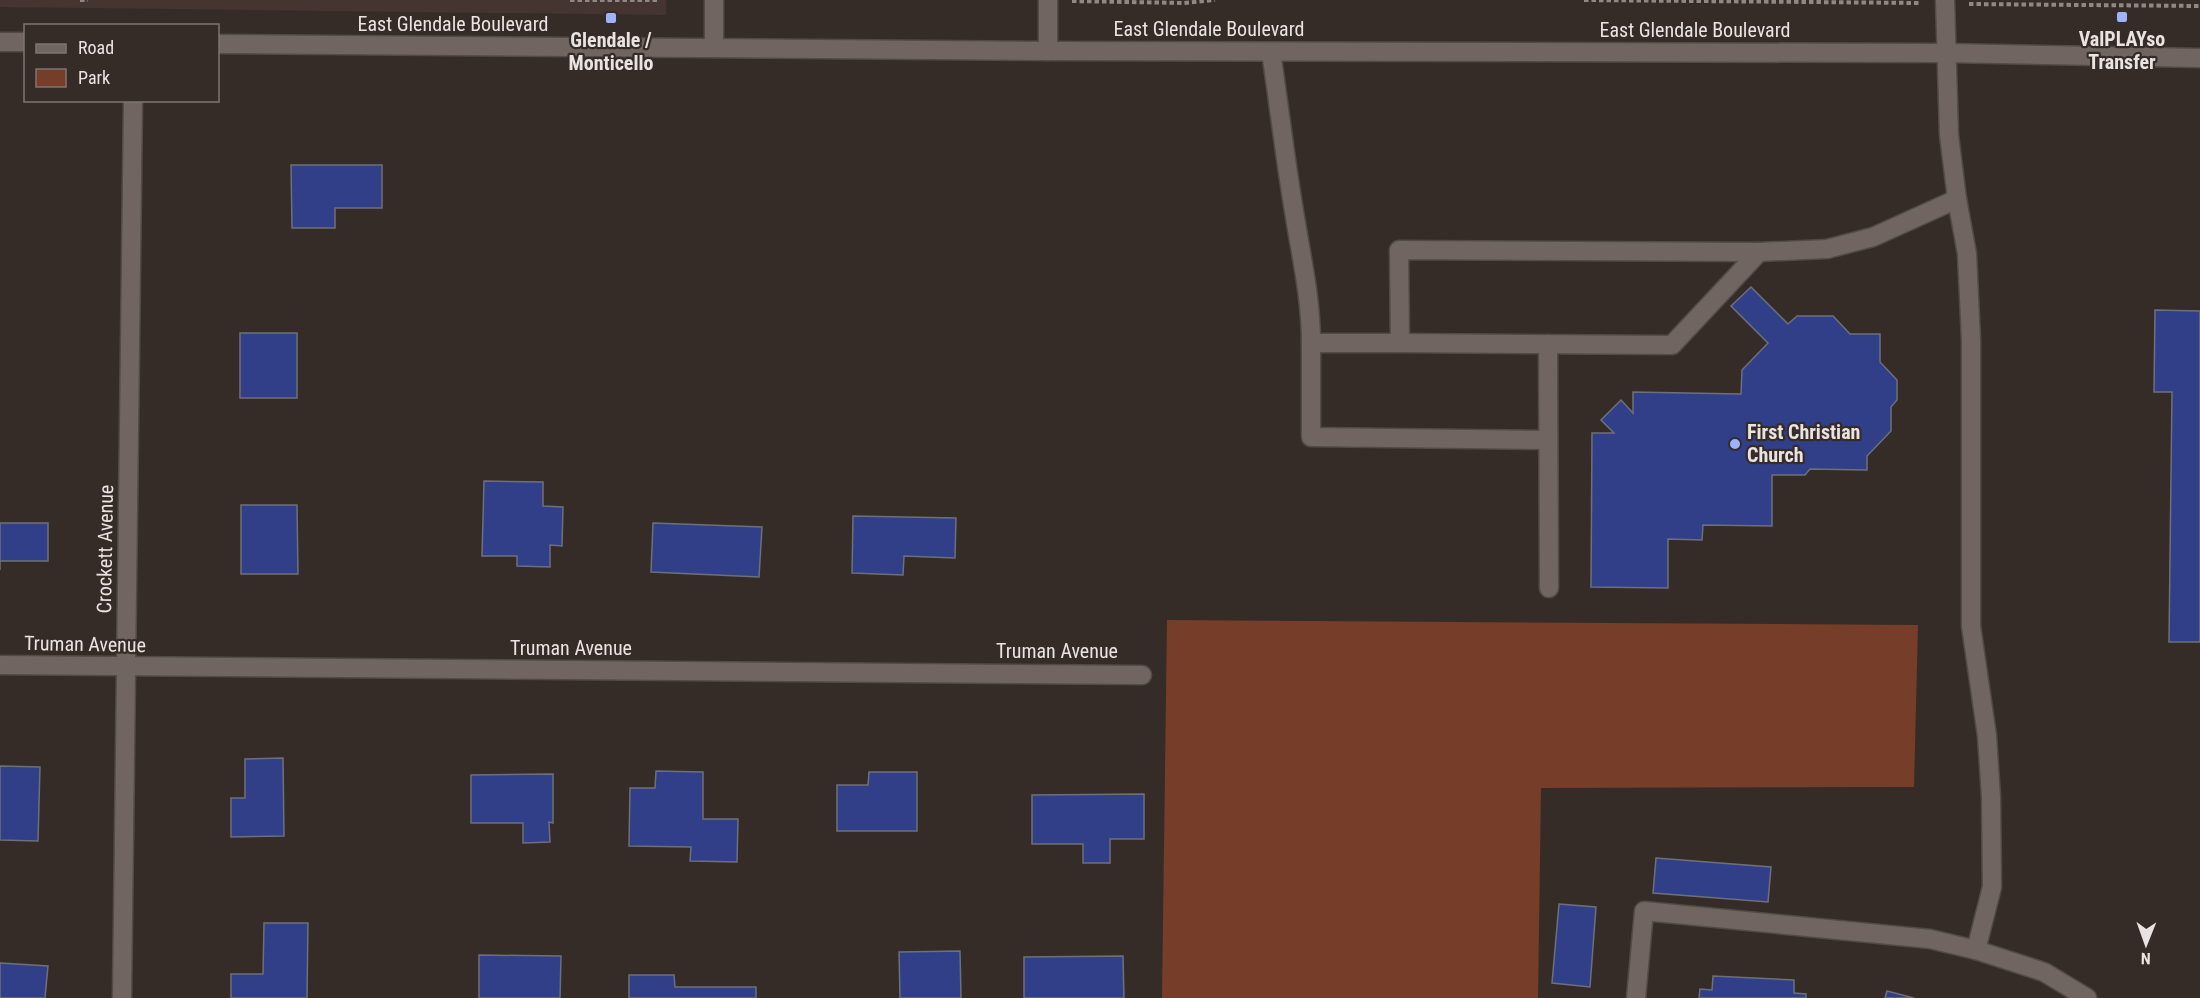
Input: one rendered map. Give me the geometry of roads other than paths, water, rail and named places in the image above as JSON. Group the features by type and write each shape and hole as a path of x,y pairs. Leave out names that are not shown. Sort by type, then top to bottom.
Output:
{"street":[{"path":"714,0 714,48"},
{"path":"1048,0 1048,51"},
{"path":"1945,2 1950,135 1957,199 1967,254 1971,340 1971,626 1987,736 1991,797 1992,886 1976,950"},
{"path":"0,42 24,42"},
{"name":"East Glendale Boulevard","path":"219,44 1048,51 1947,53 2200,58"},
{"path":"1271,52 1294,212 1311,309 1311,437 1548,440"},
{"name":"Crockett Avenue","path":"122,998 133,102"},
{"path":"1400,343 1399,250 1759,252 1827,249 1873,237 1957,199"},
{"path":"1311,343 1672,345 1759,252"},
{"path":"1548,344 1549,588"},
{"name":"Truman Avenue","path":"0,666 1142,675"},
{"path":"1636,998 1644,911 1930,939 1976,950 2044,972 2087,998"}],"place":[{"name":"ValPLAYso Transfer","path":"2122,17"},
{"name":"Glendale / Monticello","path":"611,18"},
{"name":"First Christian Church","path":"1735,444"}]}
